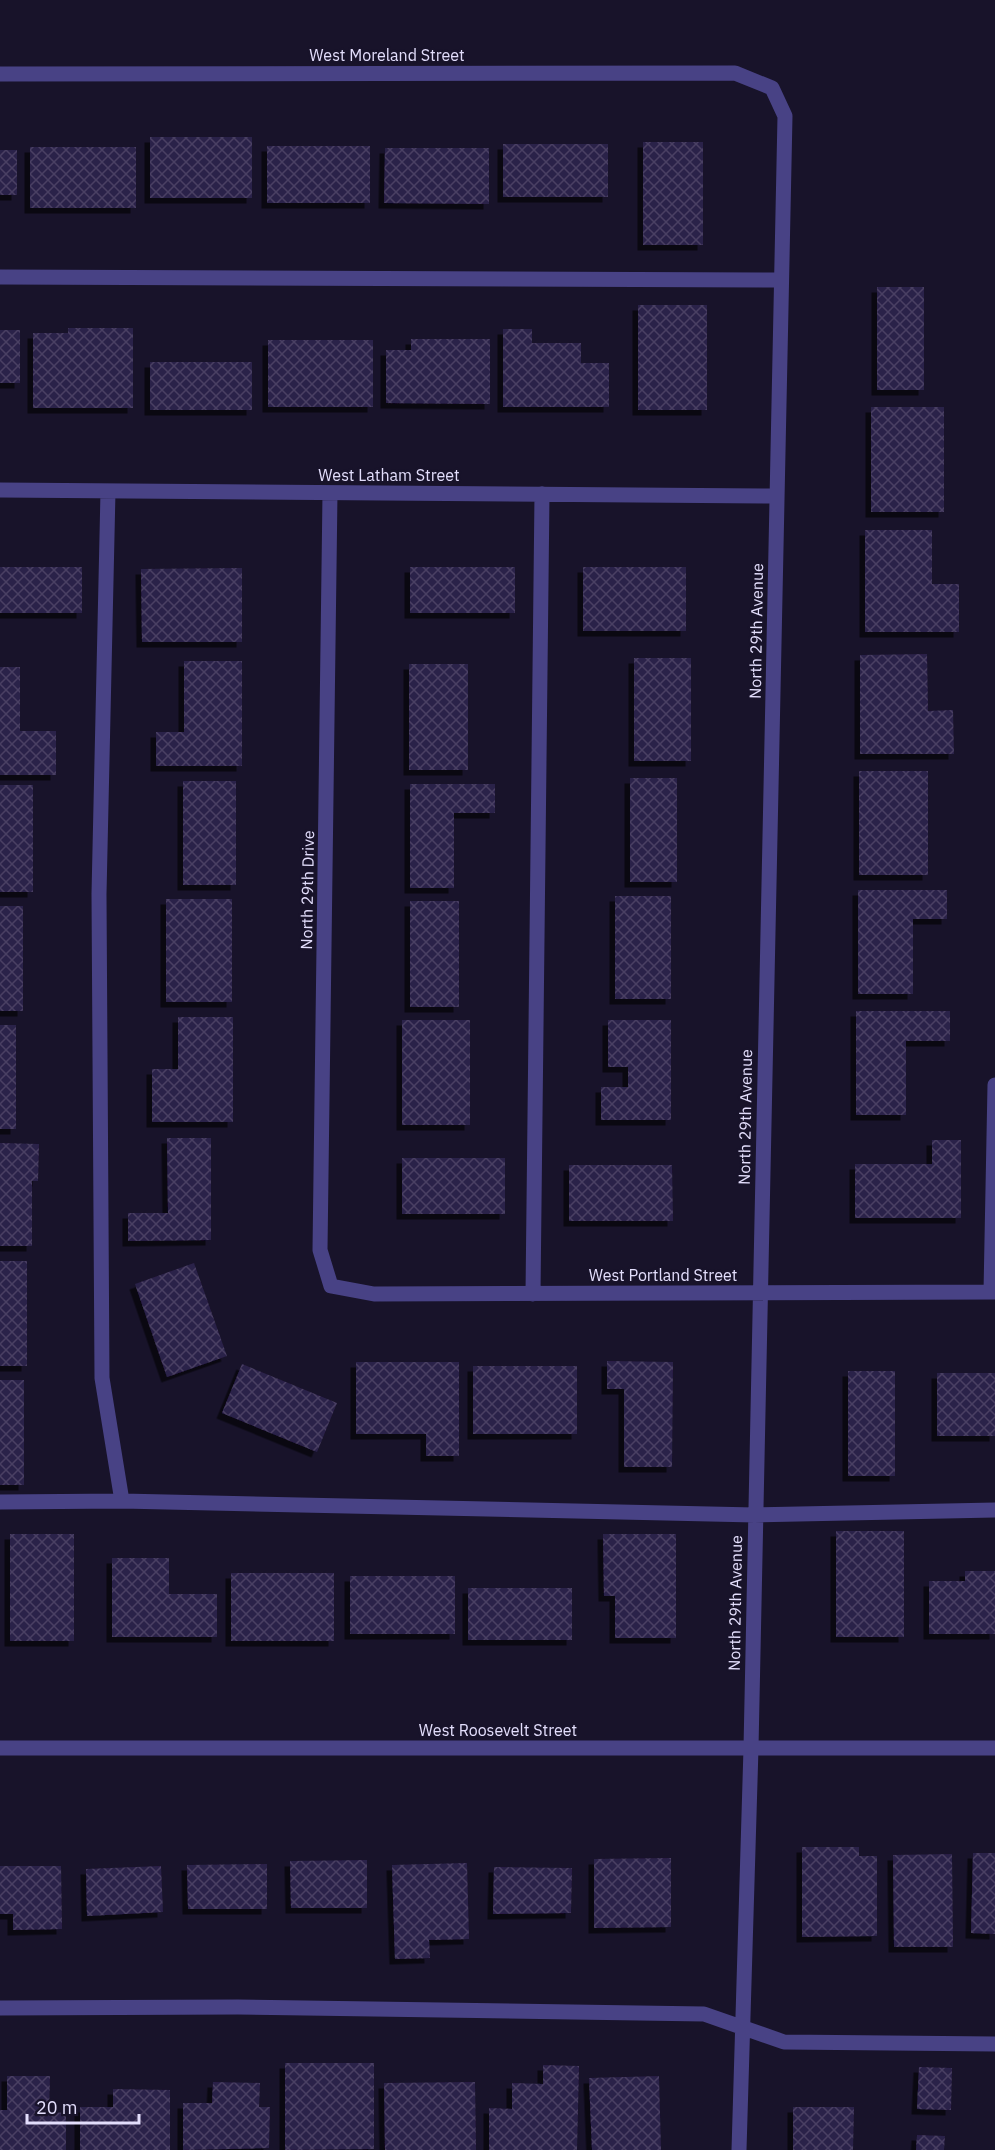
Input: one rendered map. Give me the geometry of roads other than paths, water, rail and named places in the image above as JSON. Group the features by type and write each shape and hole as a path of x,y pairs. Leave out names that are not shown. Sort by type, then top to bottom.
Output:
{"street":[{"name":"West Moreland Street","path":"0,74 735,73 772,88"},
{"name":"North 29th Avenue","path":"739,2150 751,1748 785,116 772,88"},
{"path":"0,277 782,280"},
{"name":"West Latham Street","path":"0,490 777,496"},
{"path":"108,491 99,894 102,1378 122,1501"},
{"name":"North 29th Drive","path":"330,493 320,1250 332,1286"},
{"path":"533,1294 542,494"},
{"path":"993,1292 995,1085"},
{"name":"West Portland Street","path":"332,1286 374,1294 993,1292"},
{"path":"0,1502 122,1501 755,1515 995,1510"},
{"name":"West Roosevelt Street","path":"0,1748 995,1748"},
{"path":"0,2008 238,2007 704,2014 784,2042 995,2044"}]}
